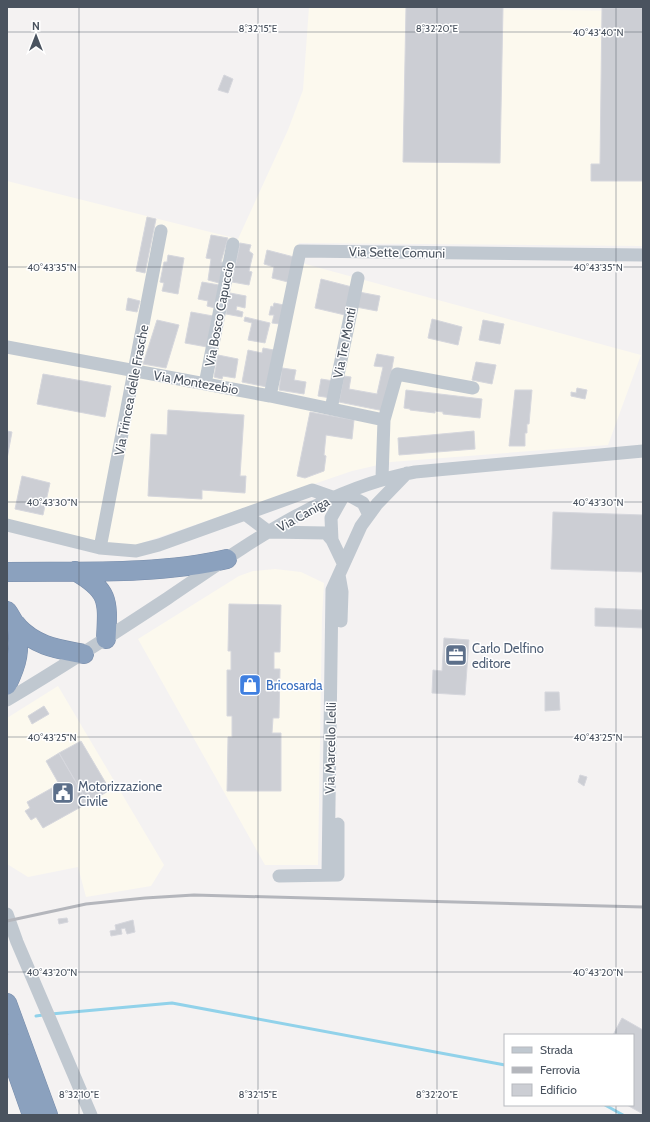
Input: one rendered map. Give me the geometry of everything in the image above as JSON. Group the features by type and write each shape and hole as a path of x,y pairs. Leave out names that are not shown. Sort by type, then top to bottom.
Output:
{"highway":[{"path":"7,572 197,566 227,558"},
{"path":"75,571 87,578 100,590 108,607 106,639"},
{"path":"12,618 34,641 56,649 84,654"},
{"path":"7,685 16,666 19,647 12,618"},
{"path":"7,1003 48,1115"},
{"path":"7,1044 32,1115"}],"street":[{"name":"Via Trincea delle Frasche","path":"100,548 161,231"},
{"name":"Via Bosco Capuccio","path":"205,384 233,244"},
{"name":"Via Sette Comuni","path":"270,396 300,251 643,255"},
{"name":"Via Tre Monti","path":"331,409 358,278"},
{"name":"Via Montezebio","path":"7,348 270,396 384,420"},
{"path":"382,478 384,420 397,374 472,388"},
{"name":"Via Caniga","path":"7,700 84,654 227,558 269,532 338,495 382,478 407,473 643,451"},
{"path":"341,569 361,526 377,504 407,473"},
{"path":"7,525 100,548 136,551 159,545 312,490 338,495 363,503 369,515"},
{"name":"Via Marcello Lelli","path":"279,876 333,875 342,592 341,569 332,540 331,518 338,495"},
{"path":"245,514 269,532 326,534 332,540"},
{"path":"7,914 91,1115"}],"shaded area":[{"path":"309,7 643,11 643,246 299,243 294,261 641,355 608,445 391,462 352,471 133,546 91,540 7,520 7,181 238,239 288,130 303,90"},
{"path":"275,569 301,572 324,583 322,617 318,865 265,865 138,639 239,576 253,571"},
{"path":"58,686 164,865 151,886 86,897 78,867 28,877 7,864 7,718"}],"building":[{"path":"406,7 503,7 500,163 403,162"},
{"path":"602,8 643,8 643,181 591,181 591,164 600,164"},
{"path":"224,75 233,79 228,93 218,90"},
{"path":"147,217 156,219 145,273 136,271"},
{"path":"211,235 228,238 221,262 224,262 219,283 208,280 211,259 206,258"},
{"path":"240,243 251,245 249,251 253,254 249,271 252,272 249,285 232,282"},
{"path":"267,250 294,257 288,282 272,278 274,267 264,264"},
{"path":"168,255 184,258 178,294 162,291 164,283 160,282 164,262 167,262"},
{"path":"321,279 352,287 345,315 315,308"},
{"path":"202,282 219,285 215,308 207,306 208,301 198,299"},
{"path":"359,292 380,296 377,311 356,307"},
{"path":"230,293 246,296 245,308 237,306 236,310 243,312 242,317 226,314"},
{"path":"128,298 140,301 137,312 126,310"},
{"path":"274,303 284,305 280,324 272,323 274,315 269,315 271,306 273,307"},
{"path":"191,312 213,316 207,347 185,343"},
{"path":"245,317 270,323 265,343 248,340 252,323 244,321"},
{"path":"432,319 462,327 458,345 428,338"},
{"path":"157,320 179,325 166,368 143,364"},
{"path":"483,320 504,324 500,344 479,340"},
{"path":"263,348 274,350 267,387 242,382 248,350 262,353"},
{"path":"377,354 394,357 384,411 339,402 344,376 351,377 349,389 377,394 383,367 374,366"},
{"path":"218,355 238,359 235,378 223,376 222,379 214,377"},
{"path":"476,362 496,365 492,384 472,380"},
{"path":"282,368 296,370 294,380 306,382 304,394 279,390"},
{"path":"43,374 111,386 105,417 37,404"},
{"path":"321,379 334,381 331,398 318,396"},
{"path":"577,388 587,390 585,399 571,396 571,392 576,393"},
{"path":"406,390 482,399 480,418 443,414 443,412 435,411 435,413 410,410 404,408"},
{"path":"515,390 532,390 529,424 527,424 527,433 525,433 525,446 509,446"},
{"path":"168,410 244,415 240,476 246,476 245,493 202,490 202,499 148,496 151,434 167,435"},
{"path":"310,412 354,420 352,439 326,435 324,471 305,478 297,476"},
{"path":"7,431 12,432 7,459"},
{"path":"474,431 475,449 399,455 398,438"},
{"path":"22,476 50,483 43,515 15,509"},
{"path":"553,512 643,515 643,572 551,569"},
{"path":"229,604 281,605 280,652 274,652 274,669 280,669 279,718 273,718 272,733 281,733 281,791 227,791 228,737 232,737 232,716 227,716 227,670 231,670 231,651 228,651"},
{"path":"595,608 643,610 643,628 595,626"},
{"name":"Carlo Delfino editore","path":"444,638 469,640 465,695 432,693 433,670 442,671"},
{"path":"545,692 559,692 560,710 545,711"},
{"path":"44,706 49,714 32,724 28,716"},
{"path":"81,741 110,790 88,803 59,753"},
{"name":"Motorizzazione Civile","path":"59,753 88,803 43,828 36,817 31,820 25,811 30,808 27,802 59,784 46,761"},
{"path":"580,775 587,777 584,786 578,782"},
{"path":"67,918 68,922 59,924 58,919"},
{"path":"133,920 135,932 127,934 125,928 121,929 122,934 111,936 110,931 116,930 115,925"},
{"path":"622,1018 643,1030 643,1114 629,1106 634,1106 634,1034 614,1034"}],"waterway":[{"path":"51,1014 172,1003 504,1065"},
{"path":"36,1016 43,1015"},
{"path":"607,1106 623,1115"}],"railway":[{"path":"7,921 86,904 194,895 643,907"}],"place":[{"name":"Carlo Delfino editore","path":"456,655"},
{"name":"Bricosarda","path":"250,685"},
{"name":"Motorizzazione Civile","path":"63,793"}]}
